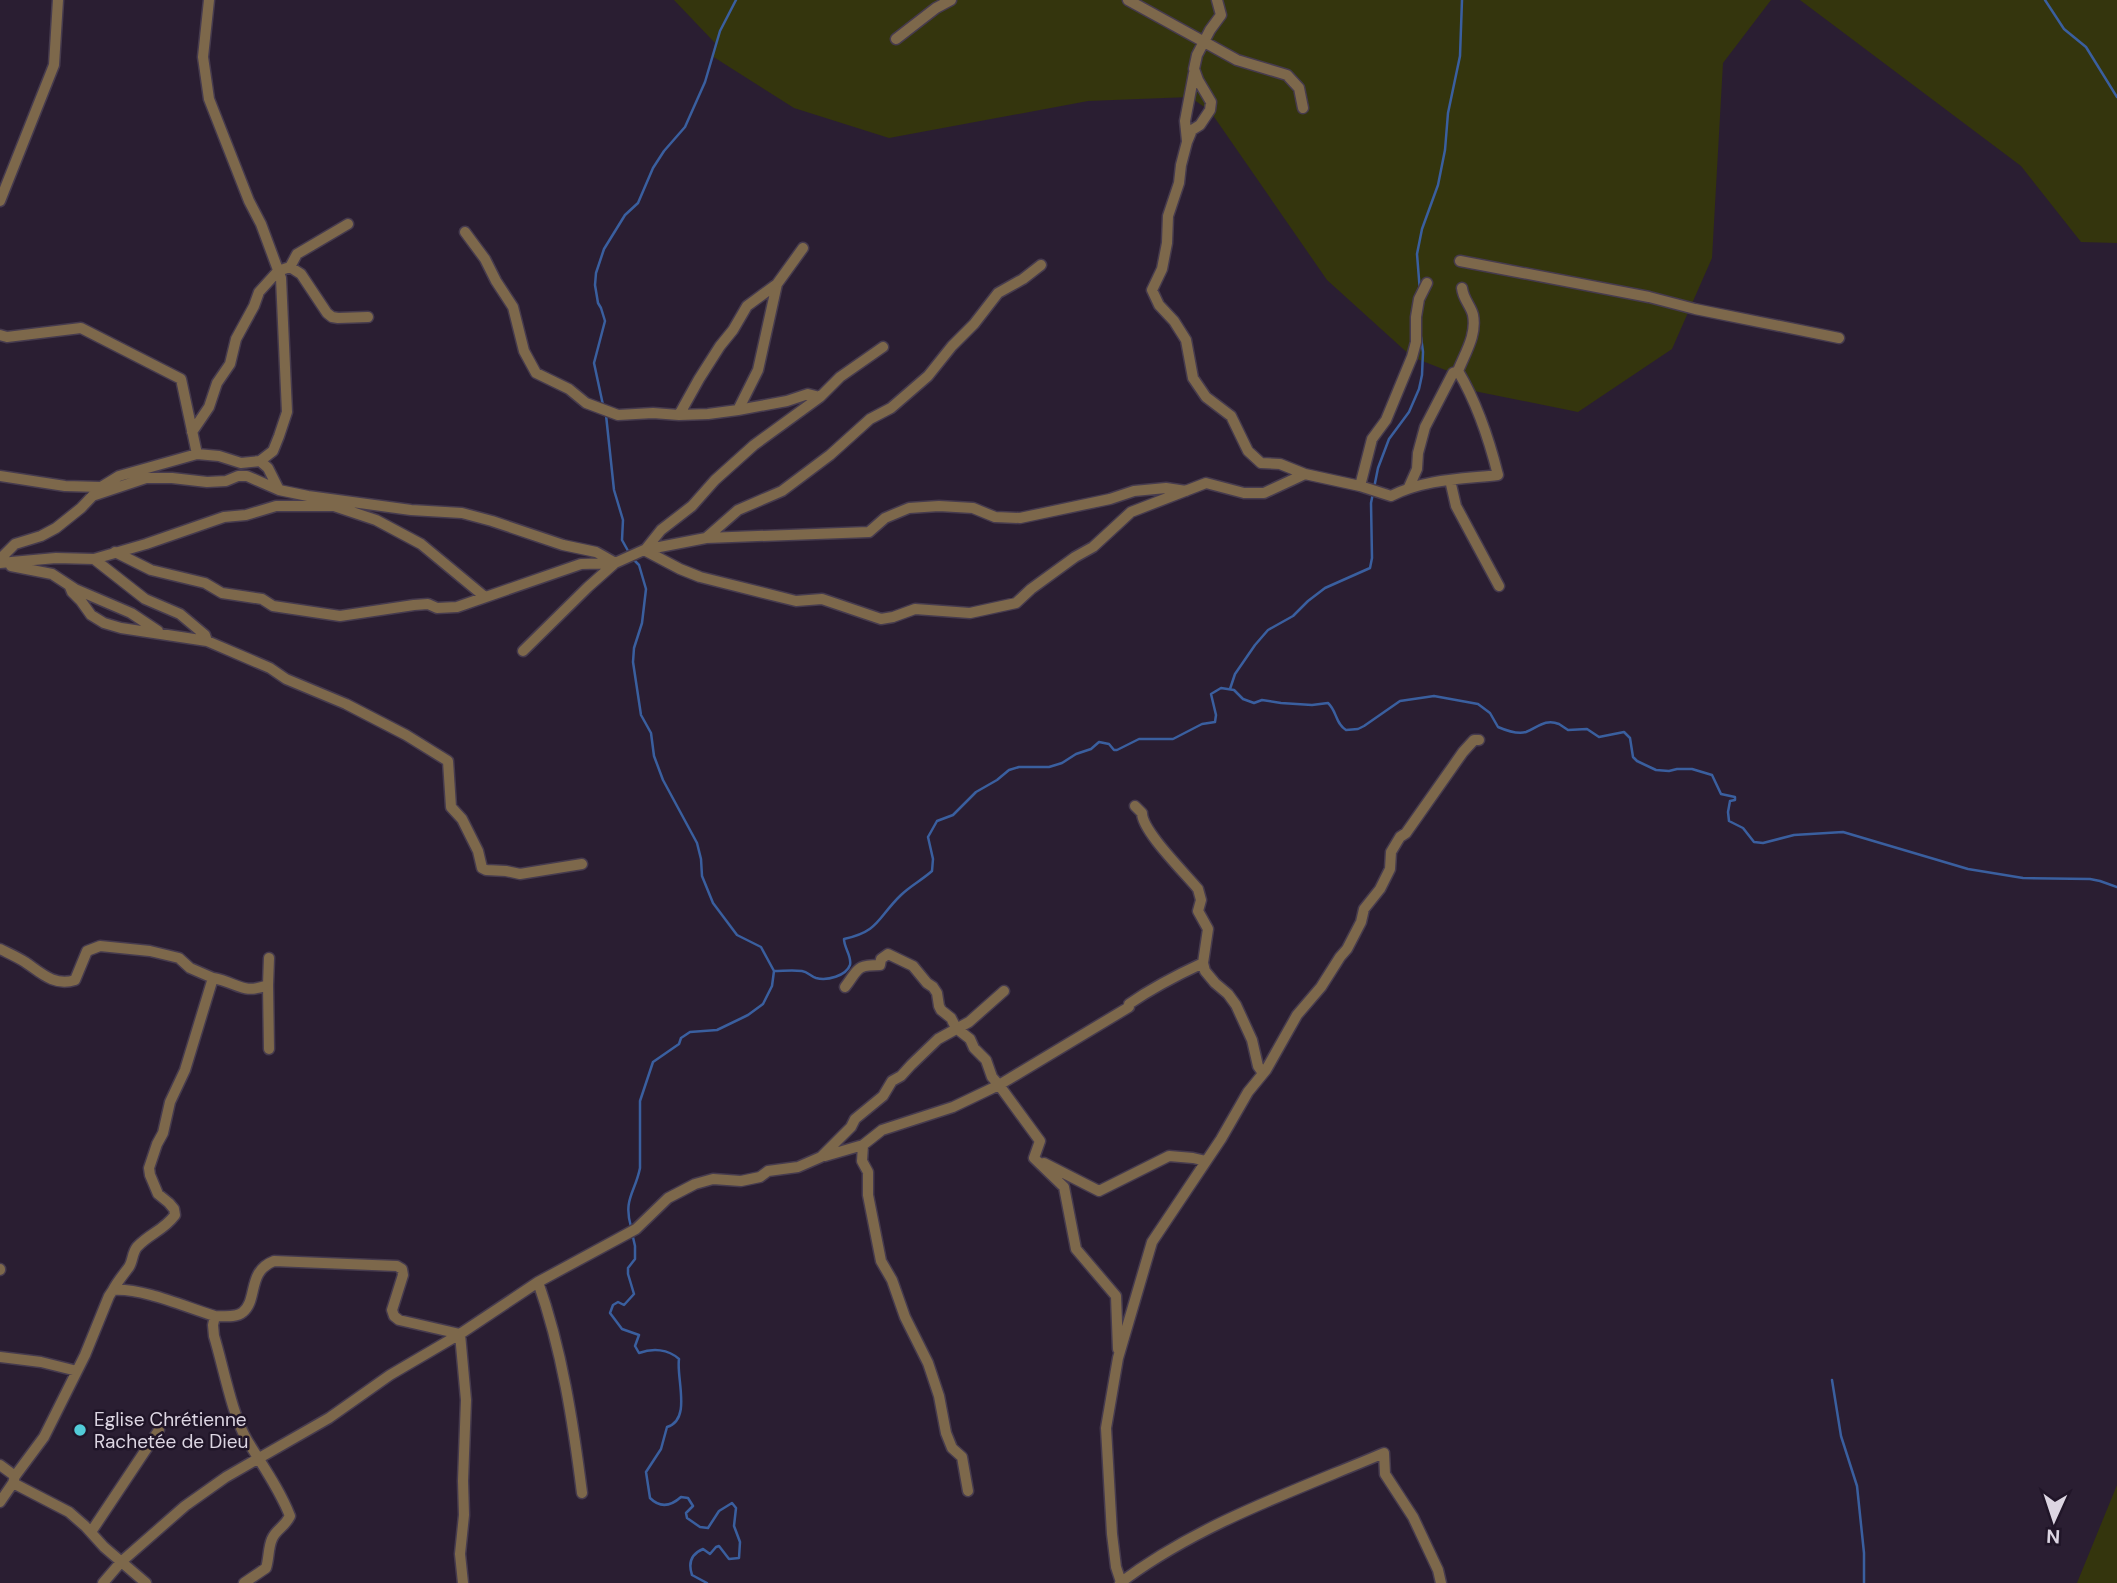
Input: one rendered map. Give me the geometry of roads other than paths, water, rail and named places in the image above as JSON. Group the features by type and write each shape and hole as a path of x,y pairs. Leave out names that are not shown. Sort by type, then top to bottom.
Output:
{"street":[{"path":"0,201 54,65 58,0"},
{"path":"0,562 15,544 56,528 98,491 119,477 197,454 219,456 241,463 260,461 273,451 287,412 281,278 209,99 203,57 209,0"},
{"path":"896,39 936,8 951,0"},
{"path":"1128,0 1237,60 1287,75 1299,88 1303,107"},
{"path":"1187,142 1185,121 1194,69 1197,55 1221,15 1217,0"},
{"path":"1194,69 1211,102 1210,110 1200,125 1192,130 1187,142 1179,183 1168,216 1162,269 1152,290 1159,305 1174,321 1186,340 1193,378 1206,397 1231,416 1248,451 1261,463 1280,464 1305,474 1391,496 1409,487 1498,475 1479,414 1458,371"},
{"path":"192,432 205,415 217,383 229,367 236,339 259,292 278,271 290,267 297,254 348,224"},
{"path":"465,232 485,259 513,307 524,351 536,373 569,389 586,403 618,415 679,415 738,410 787,401 808,394 820,397"},
{"path":"679,415 747,306 777,284 803,248"},
{"path":"1460,261 1649,297 1839,338"},
{"path":"706,538 738,510 782,491 830,455 870,419 891,408 928,376 998,293 1041,265"},
{"path":"290,267 299,272 332,317 368,317"},
{"path":"1360,486 1371,439 1386,420 1412,357 1416,342 1419,299 1427,283"},
{"path":"738,410 758,370 777,284"},
{"path":"1409,487 1418,469 1418,453 1425,426 1453,373 1458,371 1475,331 1472,312 1462,288"},
{"path":"0,335 7,337 80,328 181,379 197,454"},
{"path":"644,550 661,530 692,506 715,480 754,445 820,397 839,377 883,347"},
{"path":"260,461 268,468 279,490"},
{"path":"644,550 700,576 796,601 822,599 881,619 915,609 970,613 1016,603 1075,557 1093,547 1131,512 1206,483 1244,493 1264,493 1305,474"},
{"path":"0,476 98,491 146,478 207,482 247,476 279,490 308,496 411,510 462,513 563,545 596,552 615,563"},
{"path":"1450,480 1456,506 1499,586"},
{"path":"523,651 615,563 644,550 706,538 869,532 884,518 909,508 973,508 995,517 1020,517 1110,499 1134,491 1166,488 1186,491"},
{"path":"0,562 56,558 94,559 224,517 246,515 276,506 334,506 388,525 421,544 485,597"},
{"path":"115,552 151,570 205,583 222,593 262,599 273,606 340,615 428,604 437,608 457,607 581,564 615,563"},
{"path":"94,559 145,599 180,614 205,635 207,641"},
{"path":"0,562 52,574 70,587 131,613 160,633"},
{"path":"70,587 91,615 104,623 207,641 270,668 316,693 346,704 406,735 448,761 451,807 462,819 478,851 482,868 520,874 582,864"},
{"path":"1441,1583 1438,1570 1413,1517 1385,1474 1384,1453 1229,1519 1146,1563 1120,1582 1111,1524 1106,1428 1118,1358 1152,1242 1248,1092 1263,1073 1297,1015 1321,987 1347,949 1361,922 1364,909 1380,889 1390,869 1391,852 1395,845 1463,752 1474,740 1479,740"},
{"path":"1135,806 1142,813 1141,821 1152,836 1198,889 1198,911 1208,929 1203,963 1205,971 1215,984 1228,993 1236,1005 1263,1073"},
{"path":"0,949 27,962 35,971 68,982 75,980 87,951 100,946 150,951 179,958 190,968 248,990 268,985"},
{"path":"845,987 859,968 868,964 880,965 881,959 888,954 913,966 933,987 939,1006 951,1018 956,1028 971,1039 974,1048 986,1060 992,1077 1040,1141 1034,1158"},
{"path":"269,1049 270,958"},
{"path":"103,1583 121,1562 185,1506 226,1477 329,1418 538,1282 636,1229 668,1198 695,1184 713,1179 741,1181 760,1177 768,1171 799,1167 852,1146 863,1145 882,1130 953,1107 999,1085 1129,1007 1129,1004 1158,985 1167,984 1203,963"},
{"path":"0,1502 44,1437 85,1355 113,1290 130,1266 135,1249 149,1236 163,1229 175,1215 174,1209 158,1194 149,1168 163,1133 170,1102 185,1070 213,978"},
{"path":"821,1157 851,1127 855,1119 883,1096 892,1082 938,1040 969,1022 1004,991"},
{"path":"863,1145 862,1161 868,1172 869,1195 881,1261 928,1363 939,1396 946,1433 952,1448 962,1457 968,1491"},
{"path":"1034,1158 1099,1191 1169,1156 1206,1161"},
{"path":"1034,1158 1064,1187 1076,1250 1116,1296 1118,1358"},
{"path":"113,1290 166,1299 215,1317 234,1316 246,1308 260,1270 274,1261 397,1266 402,1269 403,1275 392,1310 394,1316 399,1320 460,1334"},
{"path":"538,1282 552,1320 574,1429 582,1493"},
{"path":"215,1317 214,1336 239,1422 246,1439 284,1501 289,1516 286,1525 276,1531 271,1541 266,1568 244,1583"},
{"path":"460,1334 467,1399 464,1515 460,1554 463,1583"},
{"path":"0,1357 41,1362 77,1371"},
{"path":"91,1532 159,1430"},
{"path":"0,1465 14,1480 69,1512 146,1583"}],"waterway":[{"path":"603,405 594,363 605,321 598,303 596,273 604,249 625,215 638,203 653,168 685,127 705,82 720,31 736,0"},
{"path":"1420,292 1417,254 1422,229 1438,185 1445,150 1448,113 1460,56 1462,0"},
{"path":"2045,0 2064,29 2086,47 2117,97"},
{"path":"1230,689 1235,674 1268,630 1293,616 1325,588 1370,568 1371,503 1378,468 1389,439 1409,412 1419,389 1423,352 1421,337"},
{"path":"606,415 614,490 623,520 622,540 639,565 646,589 633,662 641,715 651,733 654,756 663,780 697,843 702,876 713,903 737,935 761,947 774,971 772,986 763,1004 748,1015 717,1030 690,1032 681,1038 679,1044 653,1062 640,1101 640,1168 628,1209 631,1227"},
{"path":"774,971 802,971 820,979 836,977 845,972 850,962 844,939 872,928 901,895 932,871 933,859 928,837 937,821 953,815 976,792 1009,770 1019,767 1049,767 1062,763 1091,749 1099,742 1109,744 1117,750 1139,739 1173,739 1202,724 1215,722 1211,694 1221,688 1234,690 1243,699 1254,703 1262,700 1312,705 1328,703 1346,730 1364,726 1400,701 1434,696 1478,704 1490,713 1498,727 1515,733 1526,732 1549,722 1568,730 1587,729 1599,737 1624,732 1630,738 1633,757 1637,761 1656,770 1692,769 1712,775 1721,794 1735,797 1735,800 1730,801 1729,821 1743,828 1754,842 1763,843 1794,835 1843,832 1968,869 2023,878 2090,879 2117,887"},
{"path":"632,1233 635,1259 628,1268 628,1274 634,1294 624,1305 618,1302 613,1305 610,1313 622,1329 639,1335 635,1346 639,1353 660,1350 679,1359 681,1407 675,1423 667,1427 661,1449 646,1472 650,1498 666,1505 681,1497 688,1498 693,1506 686,1513 687,1518 700,1527 708,1528 719,1511 732,1503 736,1508 734,1526 740,1542 739,1558 729,1559 719,1546 710,1554 703,1549 692,1559 692,1575 707,1583"},
{"path":"1832,1380 1841,1436 1857,1486 1864,1553 1864,1583"}],"place":[{"name":"Eglise Chrétienne Rachetée de Dieu","path":"80,1430"}]}
